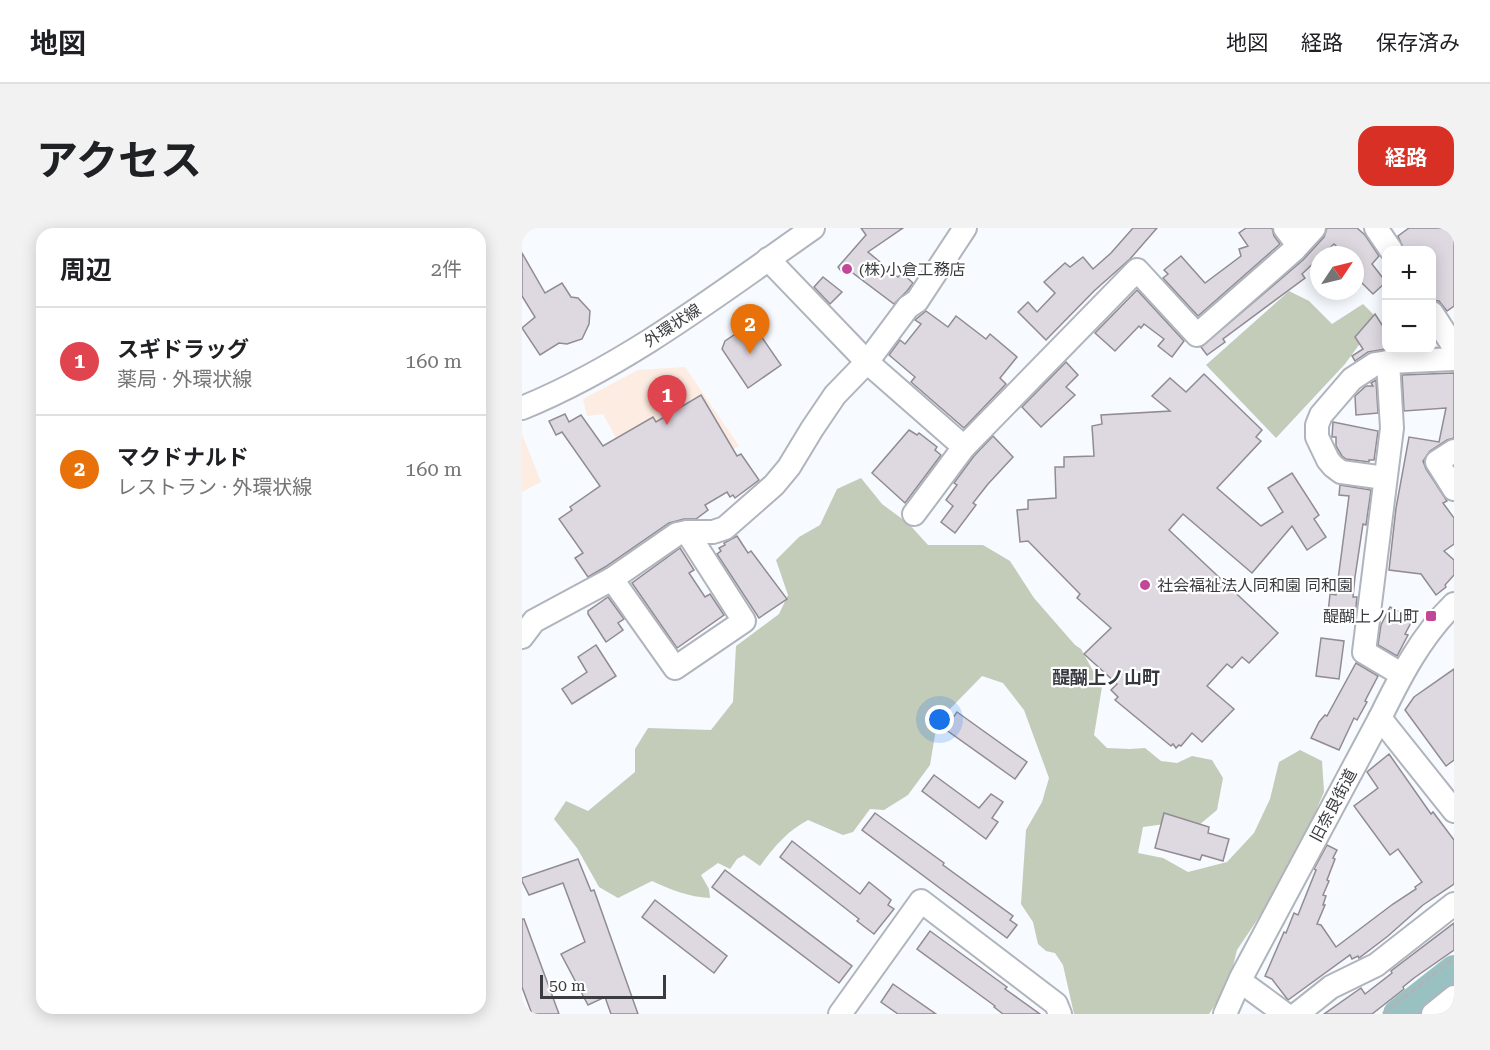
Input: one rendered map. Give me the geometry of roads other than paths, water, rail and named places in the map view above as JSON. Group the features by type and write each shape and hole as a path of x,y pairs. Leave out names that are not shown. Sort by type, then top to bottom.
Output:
{"street":[{"name":"外環状線","path":"522,408 591,375 651,339 813,228"},
{"path":"522,636 534,621 612,579 677,534 713,532 725,528 774,485 789,467 835,395 867,362 908,307 917,301 965,228"},
{"path":"914,514 964,447 1137,270 1197,335 1292,237 1314,228"},
{"path":"1376,228 1388,246"},
{"path":"768,260 867,362 964,447"},
{"path":"1442,318 1454,347"},
{"path":"1385,478 1341,471 1333,466 1324,454 1317,437 1317,425 1321,415 1352,379 1375,364 1454,359"},
{"path":"1388,363 1392,428 1364,652 1401,674"},
{"path":"1454,451 1437,462 1454,489"},
{"path":"612,579 675,668 744,621 687,532"},
{"name":"旧奈良街道","path":"1225,1014 1240,981 1380,718 1401,674 1437,621 1451,614"},
{"path":"1380,718 1454,811"},
{"path":"840,1014 921,901 1056,1004 1060,1014"},
{"path":"1297,1014 1331,987 1376,965 1454,904"},
{"path":"1240,981 1285,1014"},
{"path":"1433,1014 1454,997"}],"waterway":[{"path":"1398,1014 1454,970"}],"place":[{"name":"(株)小倉工務店","path":"847,269"},
{"name":"マクドナルド","path":"750,354"},
{"name":"スギドラッグ","path":"667,425"},
{"name":"社会福祉法人同和園 同和園","path":"1145,585"},
{"name":"醍醐上ノ山町","path":"1431,616"}],"district":[{"name":"醍醐上ノ山町","path":"1106,678"}]}
